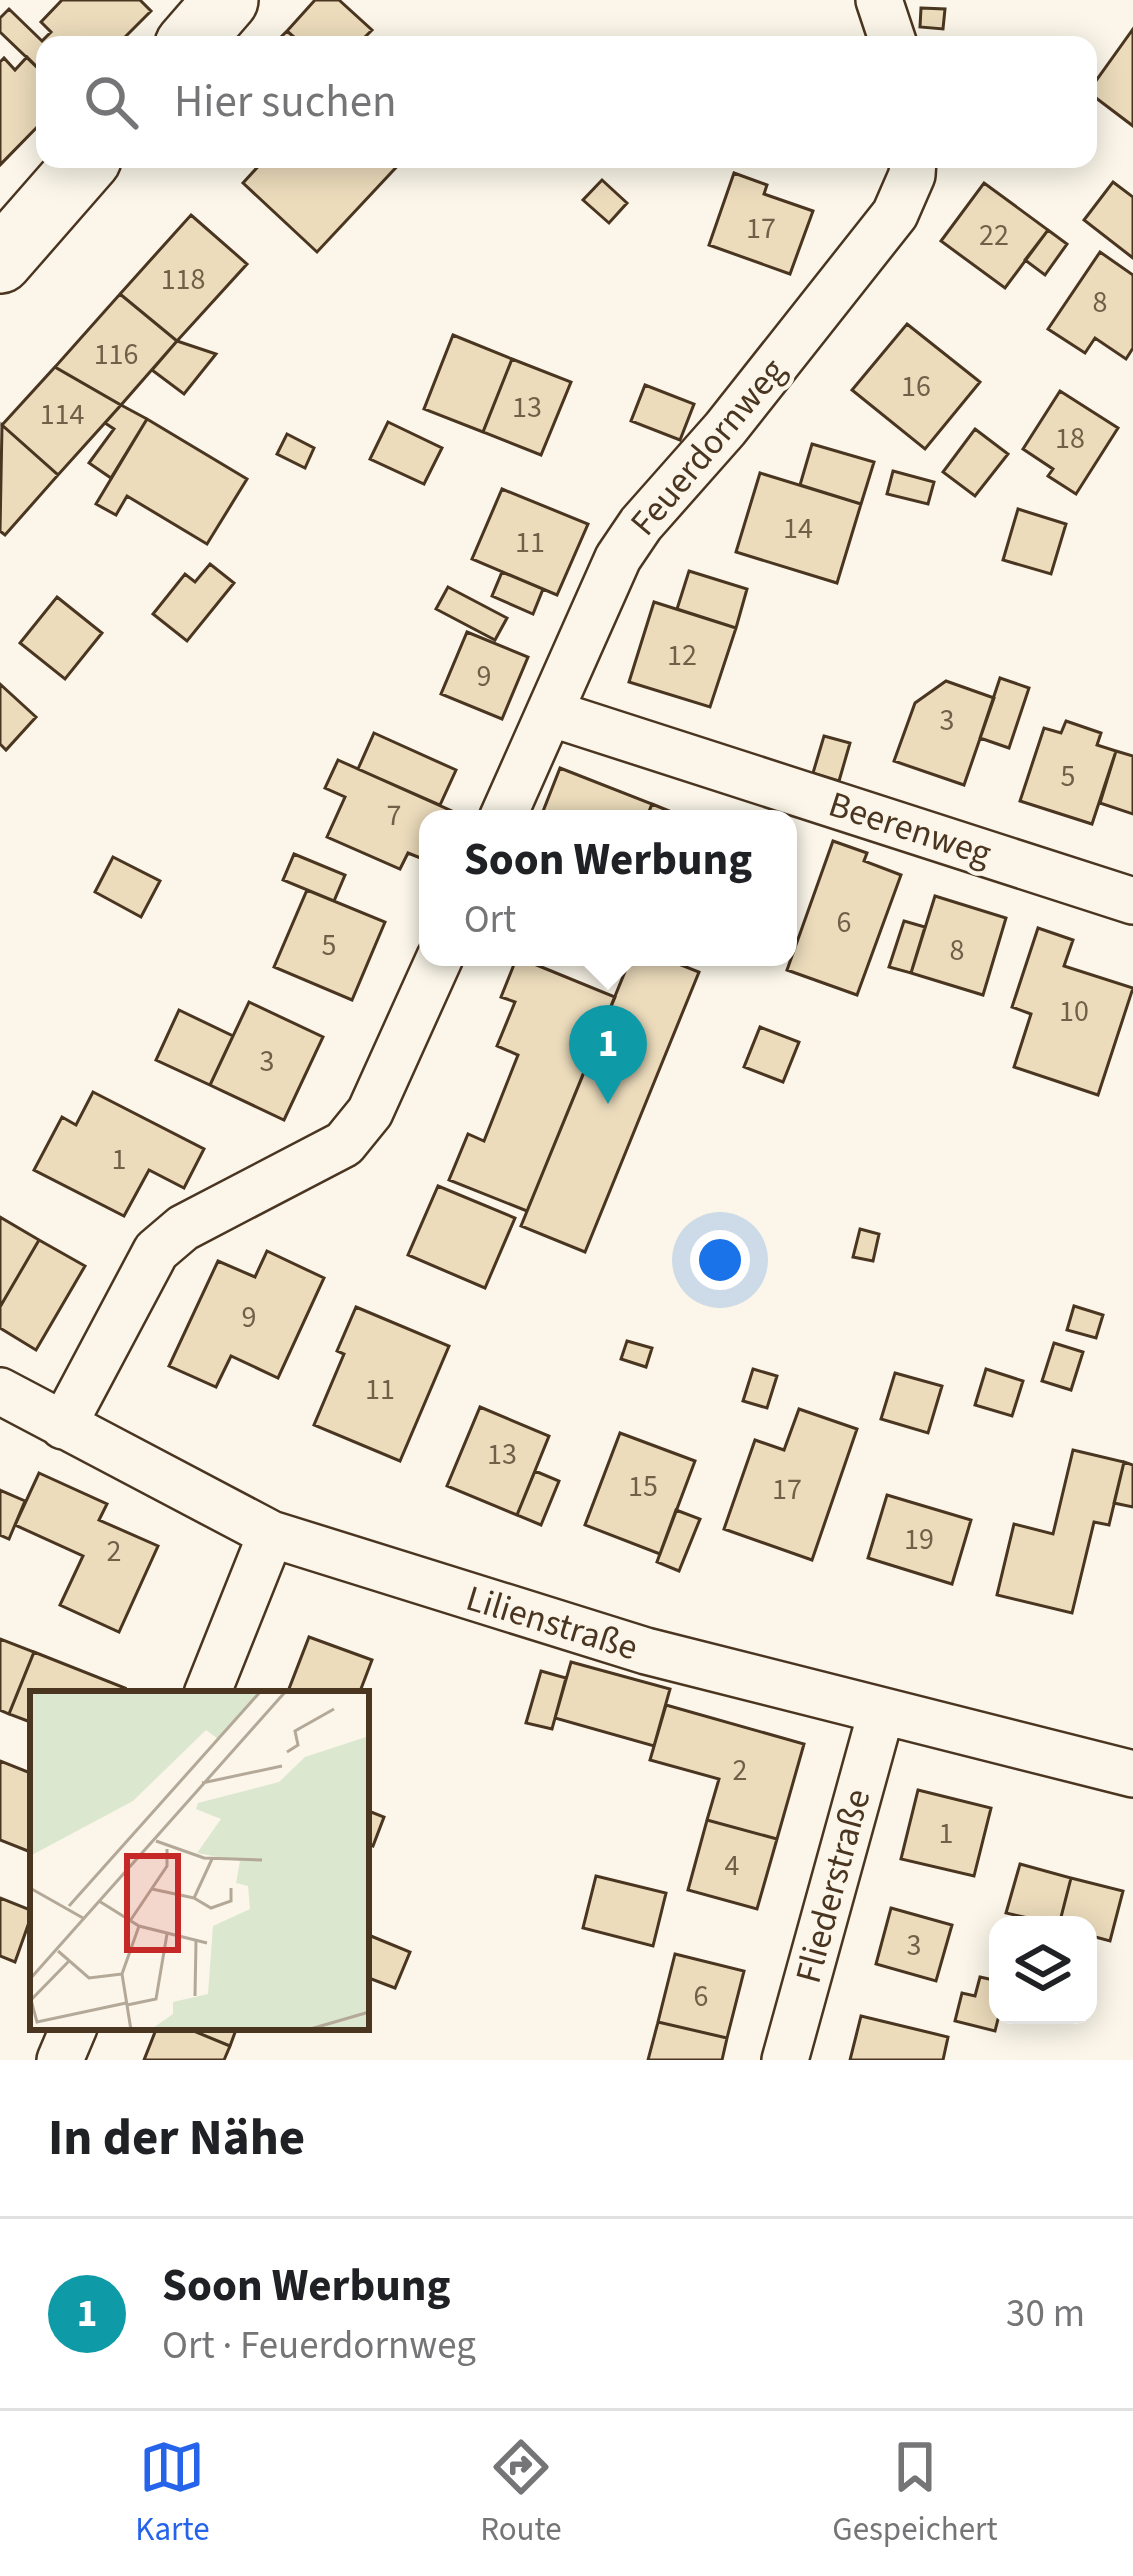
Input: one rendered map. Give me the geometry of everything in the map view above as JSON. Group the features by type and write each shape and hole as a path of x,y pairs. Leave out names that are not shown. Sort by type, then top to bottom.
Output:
{"main road":[{"path":"195,36 226,0"},
{"path":"0,261 80,168"}],"street":[{"path":"879,0 891,36"},
{"name":"Feuerdornweg","path":"506,810 618,558 896,214 912,168"},
{"name":"Beerenweg","path":"550,712 1133,901"},
{"path":"63,1426 156,1251 183,1228 344,1144 370,1112 436,966"},
{"name":"Lilienstraße","path":"0,1391 272,1534 646,1651 1133,1774"},
{"path":"208,1691 272,1534"},
{"name":"Fliederstraße","path":"785,2060 881,1713"},
{"path":"60,2060 73,2030"}],"building":[{"path":"62,0 140,0 151,11 126,36 47,36 51,32 41,22"},
{"path":"315,0 339,0 372,30 366,36 293,36 287,31"},
{"path":"921,8 945,9 943,29 920,27"},
{"path":"9,9 37,36 36,66 0,32 0,18"},
{"path":"1133,29 1133,126 1097,99 1097,79"},
{"path":"27,57 36,66 36,128 0,165 0,62 4,58 15,70"},
{"path":"257,168 396,168 317,252 243,183"},
{"path":"734,173 767,185 764,194 813,211 790,274 709,245"},
{"path":"602,180 627,203 609,223 583,200"},
{"path":"1113,182 1133,197 1133,258 1084,220"},
{"path":"984,183 1048,230 1005,288 941,241"},
{"path":"191,215 247,264 177,341 120,294"},
{"path":"1048,230 1067,244 1045,275 1025,260"},
{"path":"1100,252 1133,275 1133,348 1126,359 1095,338 1085,353 1048,329"},
{"path":"120,294 177,341 121,405 55,367"},
{"path":"907,324 980,382 925,449 852,390"},
{"path":"453,335 512,359 483,432 424,409"},
{"path":"177,341 216,354 184,394 152,370"},
{"path":"512,359 571,382 541,455 483,432"},
{"path":"55,367 121,405 58,475 2,425"},
{"path":"645,385 694,404 680,440 631,421"},
{"path":"1060,391 1118,428 1076,494 1048,476 1053,469 1023,449"},
{"path":"121,405 147,419 111,478 89,463 114,429 105,423"},
{"path":"147,419 247,479 207,544 127,496 116,515 96,504"},
{"path":"388,422 442,448 424,484 370,459"},
{"path":"2,425 58,475 5,535 0,531"},
{"path":"975,429 1008,454 975,496 943,472"},
{"path":"287,434 314,448 305,468 277,454"},
{"path":"812,444 874,462 861,504 800,485"},
{"path":"893,471 934,482 928,504 887,494"},
{"path":"760,473 861,504 837,583 736,552"},
{"path":"502,489 588,524 557,595 472,559"},
{"path":"1018,509 1066,524 1051,574 1003,560"},
{"path":"210,564 234,583 187,641 153,614 185,574 195,582"},
{"path":"689,571 747,589 736,628 677,609"},
{"path":"502,572 543,589 533,614 492,596"},
{"path":"448,587 507,618 495,640 436,609"},
{"path":"57,597 102,633 65,679 20,643"},
{"path":"654,602 736,628 710,707 629,682"},
{"path":"467,632 528,657 502,719 441,694"},
{"path":"1000,678 1029,688 1009,748 980,738"},
{"path":"946,681 994,698 964,785 894,761 915,703"},
{"path":"0,684 36,717 6,750 0,744"},
{"path":"1066,721 1101,733 1097,745 1116,751 1092,824 1020,801 1044,728 1061,733"},
{"path":"374,733 456,770 440,805 358,769"},
{"path":"824,736 850,743 839,781 813,773"},
{"path":"1116,751 1133,756 1133,814 1100,803"},
{"path":"338,760 450,810 419,810 419,857 408,853 400,869 327,837 345,797 325,788"},
{"path":"560,768 652,804 650,810 544,810"},
{"path":"833,841 867,853 864,861 901,875 857,995 787,970 797,966 797,942"},
{"path":"294,854 345,875 334,901 283,880"},
{"path":"113,857 160,881 141,917 95,892"},
{"path":"307,890 385,922 352,1000 274,967"},
{"path":"935,896 1006,918 983,995 911,973"},
{"path":"904,921 925,927 911,973 889,967"},
{"path":"1038,928 1073,940 1064,966 1133,988 1098,1095 1014,1067 1031,1014 1012,1007"},
{"path":"513,966 539,966 615,997 527,1211 449,1180 468,1134 484,1141 518,1055 497,1046 515,1002 501,997"},
{"path":"627,966 684,966 699,972 585,1252 521,1226"},
{"path":"249,1002 323,1037 284,1120 210,1085"},
{"path":"179,1010 233,1036 210,1085 156,1060"},
{"path":"760,1027 799,1042 783,1082 744,1067"},
{"path":"93,1092 204,1149 184,1188 149,1170 124,1216 34,1170 62,1117 76,1125"},
{"path":"438,1186 515,1218 485,1288 408,1255"},
{"path":"0,1217 39,1240 0,1307"},
{"path":"860,1229 879,1234 873,1261 853,1257"},
{"path":"39,1240 85,1266 36,1350 0,1328 0,1307"},
{"path":"267,1251 324,1278 278,1378 231,1356 216,1387 169,1366 218,1261 255,1277"},
{"path":"1074,1306 1103,1315 1096,1338 1067,1330"},
{"path":"356,1307 449,1346 400,1461 314,1425 344,1354 337,1351"},
{"path":"627,1341 652,1348 646,1367 621,1359"},
{"path":"1054,1343 1083,1352 1071,1390 1042,1381"},
{"path":"753,1369 777,1376 767,1408 743,1401"},
{"path":"986,1369 1023,1381 1012,1416 975,1405"},
{"path":"895,1373 942,1386 928,1433 881,1419"},
{"path":"480,1407 549,1436 517,1515 447,1486"},
{"path":"799,1409 857,1429 812,1560 724,1529 755,1440 784,1450"},
{"path":"620,1433 695,1461 660,1554 585,1525"},
{"path":"1073,1450 1124,1462 1109,1525 1094,1522 1072,1613 997,1595 1014,1524 1053,1534"},
{"path":"1124,1462 1133,1465 1133,1507 1114,1503"},
{"path":"535,1471 559,1481 541,1525 517,1515"},
{"path":"39,1473 107,1504 99,1520 158,1546 119,1632 60,1605 83,1556 15,1525"},
{"path":"0,1490 25,1501 9,1539 0,1535"},
{"path":"887,1495 971,1520 952,1584 868,1558"},
{"path":"676,1510 700,1519 679,1571 657,1562"},
{"path":"309,1637 372,1660 360,1691 288,1691"},
{"path":"0,1639 34,1652 9,1714 0,1710"},
{"path":"34,1652 125,1688 30,1691 30,1722 9,1714"},
{"path":"571,1662 670,1689 654,1746 555,1718"},
{"path":"541,1671 566,1678 552,1729 526,1723"},
{"path":"666,1705 804,1744 777,1839 707,1820 719,1779 650,1760"},
{"path":"0,1761 30,1773 30,1852 0,1840"},
{"path":"918,1790 991,1808 974,1876 901,1859"},
{"path":"369,1811 384,1817 373,1846 369,1844"},
{"path":"707,1820 777,1839 757,1909 688,1890"},
{"path":"1020,1864 1071,1878 1061,1916 1006,1913"},
{"path":"596,1876 666,1893 653,1946 583,1928"},
{"path":"1071,1878 1123,1891 1110,1941 1097,1937 1097,1916 1061,1916"},
{"path":"0,1898 30,1910 30,1920 15,1962 0,1956"},
{"path":"891,1908 952,1925 936,1981 876,1964"},
{"path":"369,1935 410,1952 395,1988 369,1978"},
{"path":"675,1954 744,1971 727,2038 658,2022"},
{"path":"980,1977 989,1979 989,2024 997,2024 995,2031 955,2021 962,1993 975,1996"},
{"path":"861,2016 948,2037 943,2060 850,2060"},
{"path":"658,2022 727,2038 722,2060 648,2060"},
{"path":"156,2030 191,2030 230,2046 224,2060 144,2060"},
{"path":"191,2030 236,2030 230,2046"}],"place":[{"name":"Soon Werbung","path":"608,1104"}]}
